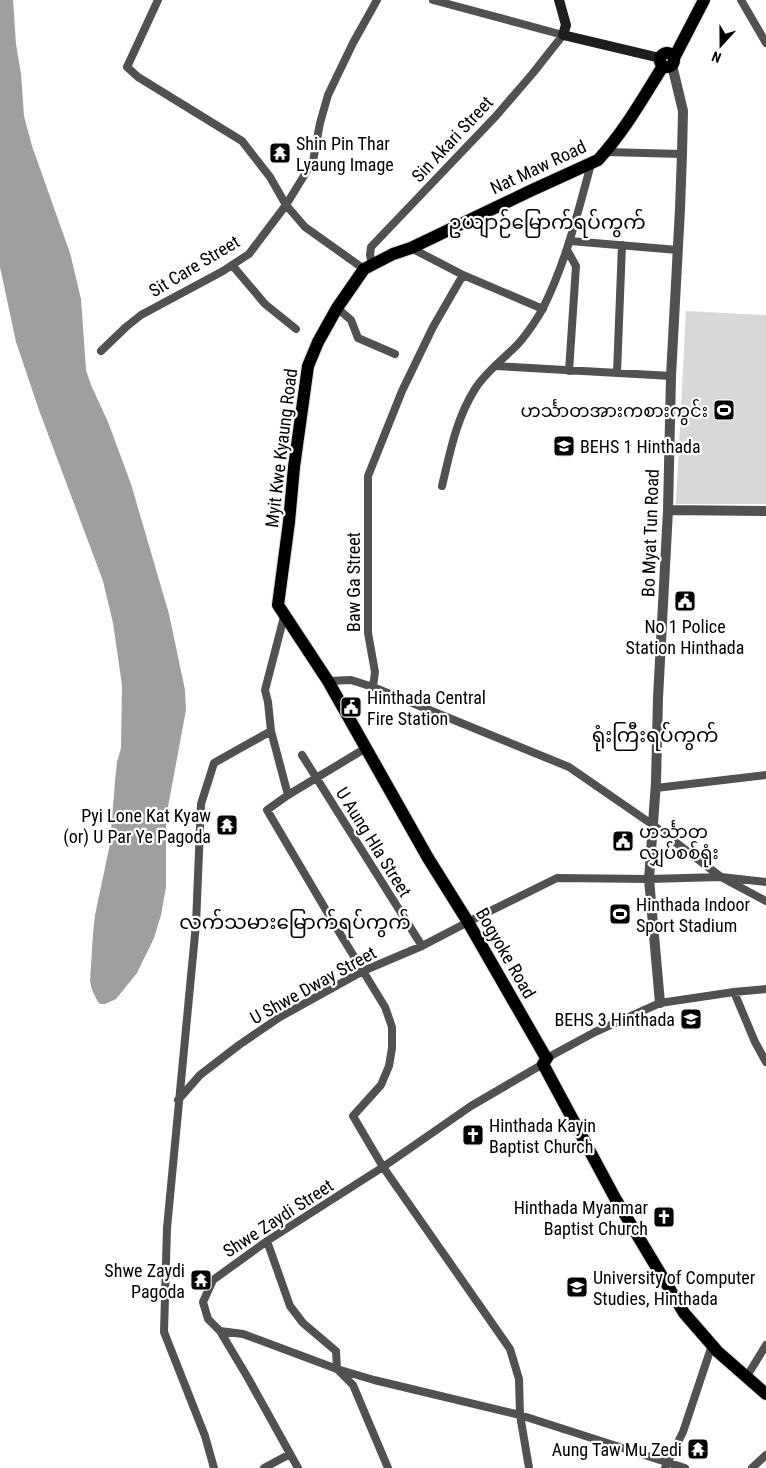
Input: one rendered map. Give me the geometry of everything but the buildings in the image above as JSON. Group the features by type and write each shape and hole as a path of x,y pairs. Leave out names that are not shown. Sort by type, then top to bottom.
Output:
{"main road":[{"path":"559,0 564,30 667,60"},
{"name":"Nat Maw Road","path":"667,60 695,0"},
{"name":"Nat Maw Road","path":"368,267 598,160 637,109 704,0"},
{"name":"Myit Kwe Kyaung Road","path":"284,613 278,605 308,366 318,342 337,308 368,267"},
{"name":"Bogyoke Road","path":"284,613 328,681 428,858 468,922 545,1061 615,1198 684,1313 712,1345 766,1394"}],"street":[{"path":"158,0 127,67 138,77 242,141 270,176 286,205 305,227 368,267"},
{"name":"Sit Care Street","path":"101,351 141,315 216,275 249,254 286,205 313,161 320,123 328,95 352,43 377,0"},
{"path":"433,0 564,30"},
{"path":"741,0 766,43"},
{"name":"Sin Akari Street","path":"368,267 372,247 496,116 533,73 564,30"},
{"name":"Bo Myat Tun Road","path":"660,1003 649,879 656,788 658,698 668,510 671,376 683,111 667,60"},
{"path":"606,152 682,154"},
{"path":"442,486 452,442 462,414 476,388 516,346 543,309 570,241 590,164"},
{"path":"570,241 678,250"},
{"path":"617,373 622,245"},
{"path":"411,248 463,276 543,309"},
{"path":"566,250 576,266 569,370"},
{"path":"232,264 265,304 296,329"},
{"name":"Baw Ga Street","path":"373,687 375,672 368,633 368,476 402,391 433,327 463,276"},
{"path":"337,308 351,320 358,338 395,354"},
{"path":"495,366 671,376"},
{"path":"668,510 766,511"},
{"path":"284,613 265,690 271,731 288,796"},
{"path":"328,681 351,680 373,687 568,766 653,825 721,877 766,901"},
{"path":"214,1468 205,1436 164,1332 167,1228 196,924 201,804 214,763 271,731"},
{"path":"366,748 267,810 386,1007 392,1027 390,1066 382,1085 353,1116 383,1167 510,1349 519,1379 520,1415 529,1468"},
{"name":"U Aung Hla Street","path":"302,755 422,946"},
{"path":"656,788 766,775"},
{"name":"U Shwe Dway Street","path":"178,1100 200,1075 238,1045 280,1017 363,971 422,946 557,878 649,879 721,877 766,882"},
{"name":"Shwe Zaydi Street","path":"298,1468 220,1331 208,1319 203,1302 213,1280 267,1241 383,1167 471,1106 594,1032 660,1003 766,989"},
{"path":"734,992 766,1062"},
{"path":"267,1241 290,1306 303,1323 336,1351 337,1369 353,1386 388,1468"},
{"path":"220,1331 243,1334 337,1369 374,1380 520,1415 666,1465 685,1468"},
{"path":"666,1465 683,1432 712,1345"},
{"path":"747,1376 766,1345"},
{"path":"264,1468 290,1454"},
{"path":"752,1468 766,1455"}],"shaded area":[{"path":"0,0 13,0 24,116 32,146 70,253 81,299 86,370 131,484 169,614 185,690 186,710 167,812 166,887 161,915 154,938 137,973 116,999 105,1004 98,1002 90,981 95,915 110,844 117,762 121,748 122,685 113,623 103,581 39,410 16,342 0,267"},
{"name":"ဟင်္သာတအားကစားကွင်း","path":"686,311 766,315 766,504 676,504"}],"place":[{"name":"Shin Pin Thar Lyaung Image","path":"280,153"},
{"name":"ဟင်္သာတအားကစားကွင်း","path":"724,410"},
{"name":"BEHS 1 Hinthada","path":"564,446"},
{"name":"No 1 Police Station Hinthada","path":"685,601"},
{"name":"Hinthada Central Fire Station","path":"351,707"},
{"name":"Pyi Lone Kat Kyaw (or) U Par Ye Pagoda","path":"227,825"},
{"name":"ဟင်္သာတ လျှပ်စစ်ရုံး","path":"623,841"},
{"name":"Hinthada Indoor Sport Stadium","path":"620,914"},
{"name":"BEHS 3 Hinthada","path":"691,1019"},
{"name":"Hinthada Kayin Baptist Church","path":"473,1135"},
{"name":"Hinthada Myanmar Baptist Church","path":"664,1217"},
{"name":"Shwe Zaydi Pagoda","path":"201,1280"},
{"name":"University of Computer Studies, Hinthada","path":"577,1287"},
{"name":"Aung Taw Mu Zedi","path":"698,1449"}],"district":[{"name":"ဥယျာဉ်မြောက်ရပ်ကွက်","path":"547,222"},
{"name":"ရုံးကြီးရပ်ကွက်","path":"655,735"},
{"name":"လက်သမားမြောက်ရပ်ကွက်","path":"295,922"}]}
